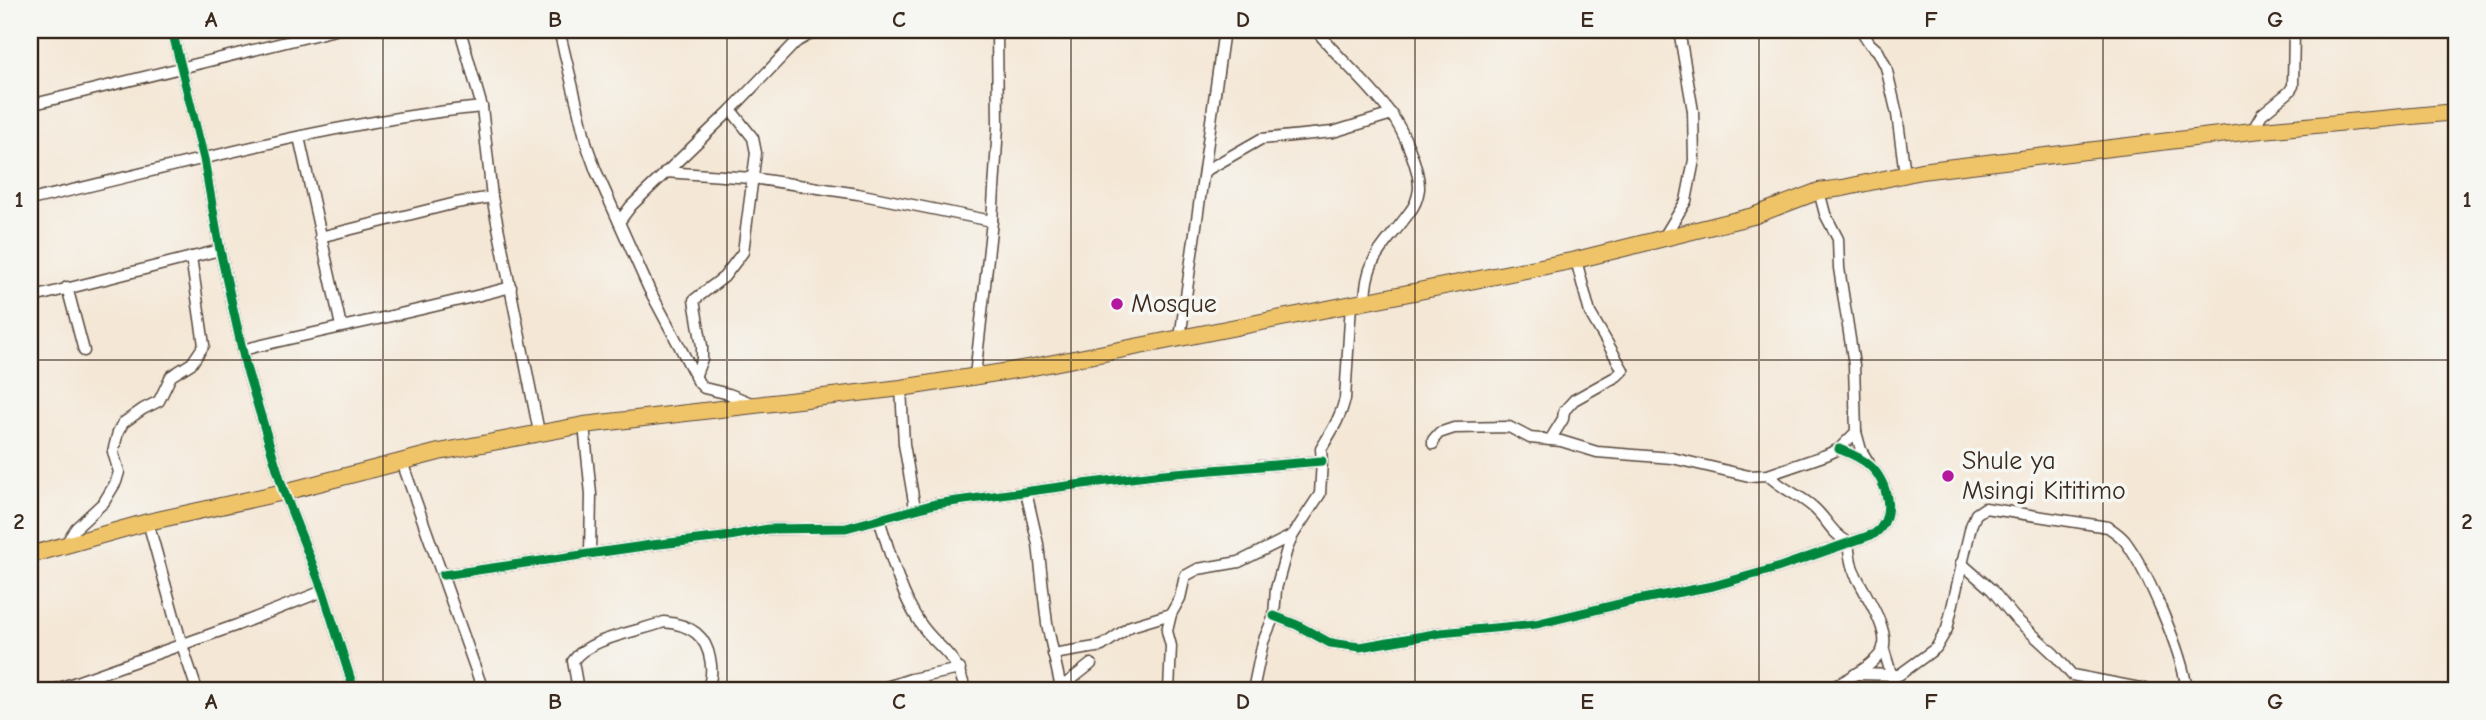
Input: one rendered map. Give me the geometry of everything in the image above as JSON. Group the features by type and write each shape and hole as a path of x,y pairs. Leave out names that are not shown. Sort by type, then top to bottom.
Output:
{"highway":[{"path":"30,555 148,522 538,432 901,388 1180,338 1576,260 1753,216 1819,191 1905,174 2252,131 2456,112"}],"street":[{"path":"172,30 204,159 242,350 284,492 323,592 354,690"},
{"path":"30,104 335,30"},
{"path":"460,30 482,107 492,197 538,432"},
{"path":"559,30 587,146 649,289 695,377 704,388 729,394 757,406"},
{"path":"619,222 631,206 732,110 796,42 818,30"},
{"path":"975,376 992,221 998,126 997,30"},
{"path":"1180,338 1224,30"},
{"path":"1254,690 1263,642 1274,616 1279,578 1293,535 1320,494 1321,449 1340,420 1358,303 1370,266 1409,214 1419,192 1416,169 1392,114 1316,30"},
{"path":"1861,30 1878,51 1886,67 1897,114 1905,174"},
{"path":"2252,131 2262,114 2290,92 2293,86 2294,30"},
{"path":"1664,237 1686,201 1694,160 1693,111 1680,31"},
{"path":"30,200 299,137 422,114 482,107"},
{"path":"695,377 702,359 702,346 694,300 724,277 743,252 756,153 753,138 732,110"},
{"path":"1205,171 1261,139 1333,132 1392,114"},
{"path":"299,137 341,326"},
{"path":"665,172 752,178 858,194 992,221"},
{"path":"1274,616 1330,643 1360,647 1440,634 1536,624 1632,601 1713,586 1777,568 1882,529 1888,500 1879,477 1861,450 1856,432 1854,365 1839,268 1838,239 1825,214 1819,191"},
{"path":"320,237 456,203 492,197"},
{"path":"30,298 220,250"},
{"path":"65,545 76,528 104,502 116,482 119,472 113,452 118,432 124,423 159,401 171,376 192,363 204,345 191,257"},
{"path":"1550,440 1563,419 1564,411 1574,400 1623,370 1590,313 1576,260"},
{"path":"67,287 84,351"},
{"path":"242,350 444,305 511,287"},
{"path":"901,388 905,444 915,508"},
{"path":"584,425 591,494 590,554"},
{"path":"1433,444 1435,436 1446,430 1509,427 1530,438 1550,440 1597,452 1672,458 1738,475 1768,475 1839,449 1856,432"},
{"path":"1839,449 1870,466"},
{"path":"443,575 784,527 846,528 915,508 1151,475 1322,461"},
{"path":"402,462 483,690"},
{"path":"1768,475 1781,488 1814,507 1836,536 1848,542"},
{"path":"1026,492 1038,544 1045,612 1060,689 1091,664"},
{"path":"1855,674 1891,676 1906,671 1936,648 1942,639 1952,608 1961,563 1976,514 1985,508 2108,527 2124,539 2152,591 2175,647 2187,690"},
{"path":"878,519 915,615 960,669 965,690"},
{"path":"148,522 197,690"},
{"path":"1169,690 1171,646 1167,631 1185,576 1198,569 1239,562 1293,535"},
{"path":"1848,542 1853,568 1883,630 1883,648 1896,690"},
{"path":"1961,563 1992,590 2008,611 2054,654 2071,675 2150,690"},
{"path":"58,690 323,592"},
{"path":"1053,654 1102,646 1131,626 1171,614"},
{"path":"578,690 573,661 583,650 664,622 687,628 702,639 712,673 706,690"},
{"path":"1826,690 1855,674 1878,656 1883,648"},
{"path":"877,690 911,679 960,669"}],"cycle path":[{"path":"172,30 204,159 220,250 246,367 284,492 323,591 354,690"},
{"path":"1274,616 1330,643 1360,647 1440,633 1536,624 1632,601 1713,586 1777,568 1874,534 1886,519 1887,499 1876,472 1862,460 1839,449"},
{"path":"443,575 768,529 846,528 935,504 1067,486 1163,474 1322,461"}],"place":[{"name":"Mosque","path":"1117,304"},
{"name":"Shule ya Msingi Kititimo","path":"1948,476"}]}
